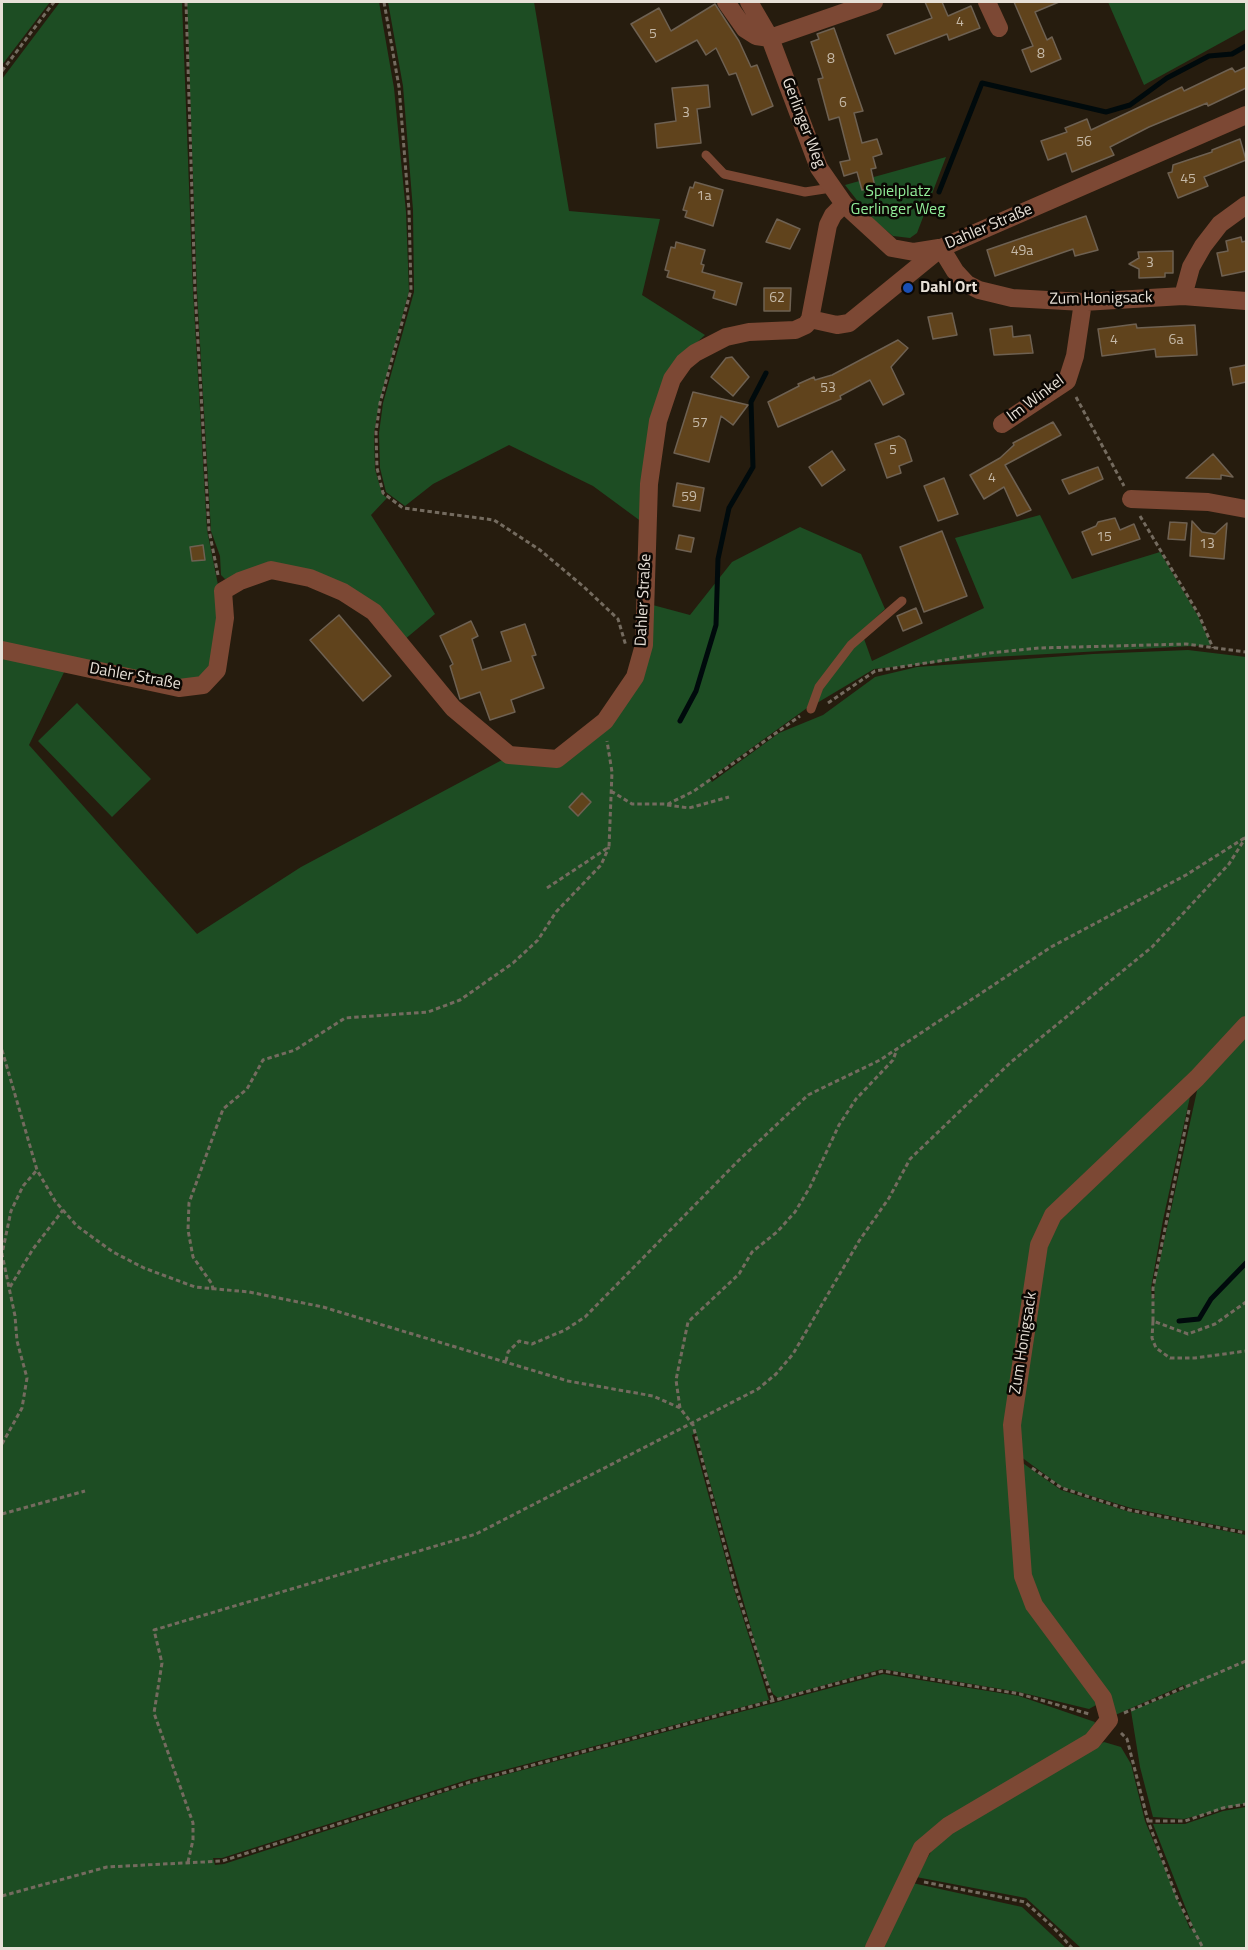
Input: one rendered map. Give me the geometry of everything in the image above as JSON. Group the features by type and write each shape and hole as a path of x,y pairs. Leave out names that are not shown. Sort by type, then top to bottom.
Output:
{"street":[{"path":"726,2 745,29 756,36 770,38 874,2"},
{"name":"Gerlinger Weg","path":"749,2 770,38 819,168 831,188 844,204 892,248 914,252 941,248"},
{"path":"987,2 999,28"},
{"name":"Dahler Straße","path":"2,650 179,688 203,685 217,670 225,618 223,591 240,581 271,570 310,578 343,592 374,612 453,708 509,755 556,759 604,721 635,677 644,645 649,484 658,421 672,379 695,353 726,337 749,332 795,330 810,319 837,325 849,323 941,248 1246,115"},
{"path":"810,319 828,225 833,215 844,204"},
{"path":"1183,296 1191,267 1203,246 1220,224 1246,205"},
{"name":"Zum Honigsack","path":"941,248 955,271 967,284 979,290 1012,298 1083,302 1183,296 1246,301"},
{"name":"Im Winkel","path":"1002,424 1067,381 1075,356 1083,302"},
{"path":"1131,499 1208,502 1246,509"},
{"name":"Zum Honigsack","path":"1108,1720 1102,1698 1034,1605 1023,1576 1012,1425 1024,1333 1040,1245 1053,1215 1203,1071 1246,1025"},
{"path":"874,1948 922,1848 948,1826 1092,1741 1108,1720"}],"lane":[{"path":"706,155 724,174 806,192 831,188"},
{"path":"811,709 824,680 851,645 902,601"}],"path":[{"path":"2,71 54,2"},
{"path":"186,2 195,291 209,530 223,591"},
{"path":"384,2 399,87 409,210 411,290 380,403 376,432 377,468 383,493 403,508 494,520 540,550 618,619 635,677"},
{"path":"611,791 632,804 668,804 694,791 811,709 831,702 852,684 875,670 1039,648 1186,644 1246,652"},
{"path":"213,1290 212,1284 193,1257 188,1230 189,1203 223,1109 247,1089 263,1060 295,1050 345,1018 428,1012 460,999 513,963 538,940 556,912 601,865 609,847 612,772 604,721"},
{"path":"659,804 689,808 729,797"},
{"path":"506,1361 508,1352 519,1341 532,1344 565,1330 585,1317 738,1161 808,1095 880,1060 1051,947 1186,875 1246,837"},
{"path":"188,1862 193,1840 193,1822 154,1713 162,1663 154,1630 476,1534 693,1425 758,1389 776,1374 793,1354 859,1240 889,1198 910,1159 1011,1062 1152,947 1229,864 1246,837"},
{"path":"547,888 609,847"},
{"path":"680,1408 676,1380 688,1322 739,1274 752,1252 777,1232 795,1212 810,1187 839,1125 856,1099 893,1060 897,1048"},
{"path":"2,1050 38,1170 63,1210 77,1226 113,1252 144,1268 195,1287 249,1293 323,1307 568,1381 653,1396 680,1408 693,1425 736,1589 772,1701"},
{"path":"1190,1107 1153,1288 1152,1338 1156,1348 1170,1359 1246,1351"},
{"path":"2,1444 22,1408 27,1378 17,1341 10,1289 2,1254 11,1211 23,1186 38,1170"},
{"path":"10,1289 33,1249 63,1210"},
{"path":"1153,1321 1188,1335 1215,1324 1246,1302"},
{"path":"1013,1455 1062,1488 1129,1510 1246,1533"},
{"path":"2,1514 85,1491"},
{"path":"1108,1720 1246,1661"},
{"path":"2,1896 107,1867 222,1861 470,1782 883,1671 1020,1694 1108,1720 1127,1739 1148,1821 1177,1898 1203,1948"},
{"path":"1148,1821 1185,1821 1223,1808 1246,1804"},
{"path":"906,1878 1025,1902 1072,1948"}],"green space":[{"path":"2,2 50,2 2,65"},
{"path":"60,2 182,2 193,291 207,530 219,590 214,668 201,682 180,685 2,645 2,79"},
{"path":"187,2 379,2 394,88 406,212 409,291 379,404 374,433 375,469 382,494 387,498 371,515 435,614 404,640 309,574 225,579 221,575 220,556 211,531 197,292"},
{"path":"388,2 534,2 569,211 660,219 642,295 705,335 679,359 646,525 593,486 509,445 433,484 405,506 386,492 380,468 379,433 383,403 414,292 413,210 403,86"},
{"path":"1108,2 1246,2 1246,29 1144,85"},
{"name":"Spielplatz Gerlinger Weg","path":"946,157 917,233 910,238 893,236 871,218 845,185"},
{"path":"1040,515 1072,579 1160,552 1198,616 1211,645 993,657 874,669 817,703 822,688 863,636 872,661 984,608 955,538"},
{"path":"800,527 861,554 885,609 847,645 807,708 710,778 712,782 779,733 823,715 875,677 917,667 1093,654 1188,650 1246,657 1246,1020 1050,1214 1009,1426 1019,1578 1098,1704 1089,1709 1019,1692 882,1669 778,1698 773,1694 763,1671 696,1433 692,1435 733,1586 769,1700 470,1779 222,1858 213,1858 215,1865 224,1864 470,1784 883,1674 1019,1696 1095,1722 1090,1738 943,1826 908,1882 1022,1907 1066,1948 2,1948 2,653 67,666 29,745 197,934 301,867 502,760 559,764 628,699 649,604 690,615 732,562"},
{"path":"77,703 151,779 112,817 38,741"},
{"path":"1246,1028 1246,1531 1131,1508 1062,1487 1017,1454 1043,1245 1048,1231 1193,1083 1163,1220 1151,1288 1152,1299 1155,1299 1154,1287 1200,1077"},
{"path":"1017,1459 1061,1490 1130,1512 1246,1535 1246,1803 1184,1819 1153,1817 1140,1767 1131,1711 1185,1689 1184,1685 1113,1716 1036,1604 1026,1575"},
{"path":"1104,1742 1121,1747 1131,1764 1145,1821 1190,1929 1193,1927 1153,1824 1185,1824 1223,1811 1246,1807 1246,1948 1081,1948 1026,1898 916,1877 932,1850 952,1831"}],"building":[{"path":"925,2 942,2 948,16 971,6 980,28 949,40 947,34 895,54 887,35 932,18"},
{"path":"1014,2 1059,2 1035,12 1047,40 1052,37 1061,59 1031,72 1022,50 1033,46"},
{"path":"715,4 739,41 751,67 757,65 773,106 752,115 736,73 729,75 716,48 706,55 697,40 656,62 631,24 659,8 671,31"},
{"path":"834,28 863,111 854,113 862,143 877,139 882,154 873,157 876,168 871,169 875,187 862,190 857,172 844,176 840,162 850,160 839,117 829,120 818,79 823,78 811,42 819,39 817,34"},
{"path":"1246,67 1246,88 1208,106 1207,103 1149,127 1110,147 1114,155 1072,172 1066,153 1048,160 1041,141 1067,132 1065,128 1087,119 1091,130 1182,87 1184,91 1232,68 1235,72"},
{"path":"708,85 710,107 697,109 701,143 657,148 655,124 676,121 672,88"},
{"path":"1240,139 1246,160 1204,177 1208,186 1178,198 1168,173 1172,172 1173,165 1212,152 1212,150"},
{"path":"695,182 723,190 713,226 685,217 687,211 683,210 690,187 693,188"},
{"path":"1086,216 1098,250 1075,256 1073,249 995,276 987,250"},
{"path":"777,219 800,229 790,249 766,242"},
{"path":"1241,237 1242,242 1246,241 1246,271 1222,276 1217,253 1228,251 1226,241"},
{"path":"676,242 705,250 701,264 704,265 702,272 742,283 736,305 713,298 715,291 667,277 669,271 665,270 671,247 675,248"},
{"path":"1173,251 1173,273 1165,273 1165,277 1139,278 1139,269 1129,264 1139,258 1138,252"},
{"path":"764,288 791,288 790,311 764,311"},
{"path":"952,313 957,335 933,339 928,317"},
{"path":"1136,324 1137,328 1195,325 1197,355 1156,357 1155,349 1102,356 1098,329"},
{"path":"1012,326 1013,337 1030,335 1033,353 994,355 990,329"},
{"path":"898,340 908,348 891,367 904,394 883,405 870,380 840,396 841,399 778,427 768,402 799,386 798,384 814,377 815,380 832,375"},
{"path":"732,357 749,377 733,396 711,377 726,358"},
{"path":"1246,365 1246,382 1233,385 1230,368"},
{"path":"693,392 748,405 733,425 721,416 709,462 674,453"},
{"path":"1053,422 1061,435 1005,465 1031,510 1017,516 1004,487 984,499 970,475 1000,458 1014,445 1013,443"},
{"path":"899,436 905,440 912,461 899,466 901,473 887,478 875,444"},
{"path":"832,451 845,470 822,486 809,467"},
{"path":"1213,454 1233,477 1221,475 1221,479 1186,478"},
{"path":"1098,467 1103,479 1069,494 1062,480"},
{"path":"944,478 958,514 938,521 924,486"},
{"path":"677,483 704,488 700,511 673,506"},
{"path":"1115,518 1120,530 1134,524 1140,539 1092,555 1082,532 1096,526 1098,522"},
{"path":"1192,521 1202,532 1215,534 1227,523 1224,559 1190,556"},
{"path":"1170,522 1187,523 1185,540 1168,539"},
{"path":"942,531 967,596 924,612 900,547"},
{"path":"679,535 694,538 691,552 676,549"},
{"path":"203,545 205,560 192,561 190,547"},
{"path":"916,608 922,623 903,631 897,616"},
{"path":"339,615 391,676 363,701 310,640"},
{"path":"471,621 478,636 472,639 482,670 511,661 501,632 525,624 536,655 532,656 544,688 511,700 515,712 490,720 480,692 460,699 450,666 453,664 440,636"},
{"path":"582,793 591,802 578,816 569,807"}],"waterway":[{"path":"939,192 982,83 1106,112 1130,105 1167,78 1209,56 1232,54 1246,46"},
{"path":"680,721 696,691 716,625 718,559 729,508 753,467 751,402 766,373"},
{"path":"1179,1321 1199,1319 1211,1299 1246,1263"}],"place":[{"name":"Dahl Ort","path":"908,288"}]}
